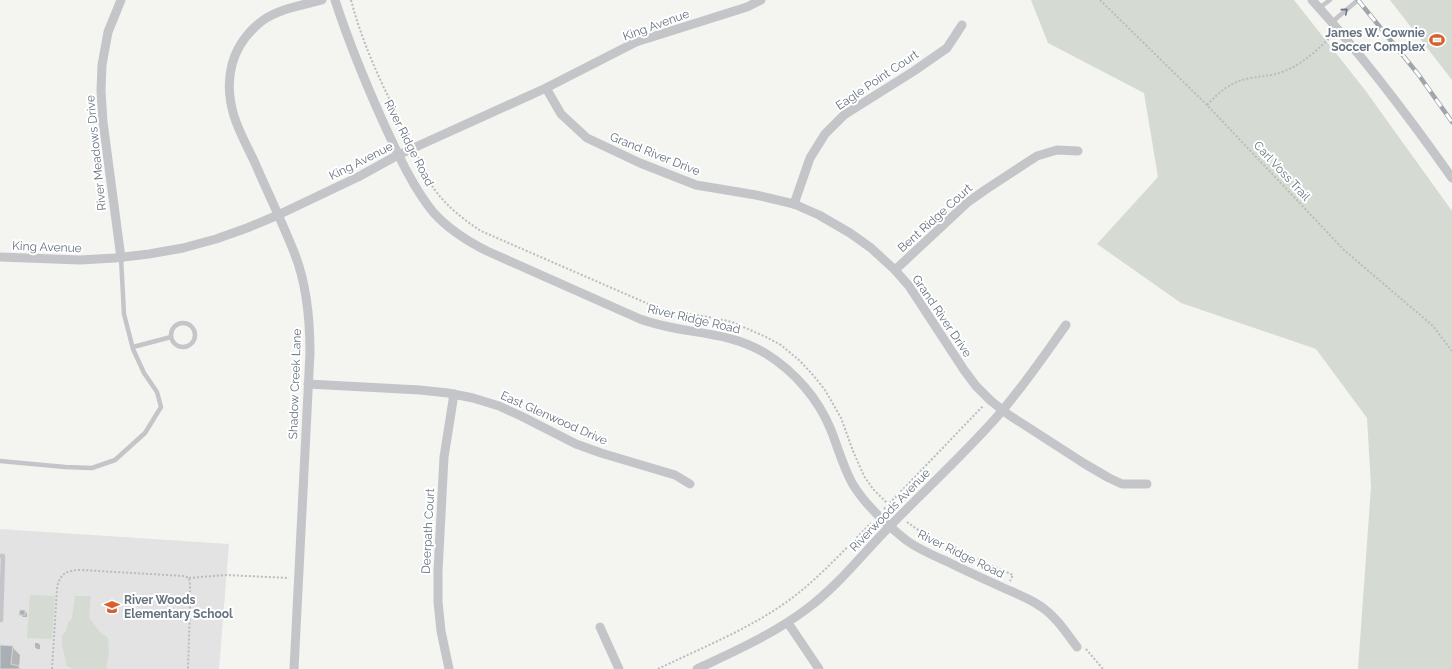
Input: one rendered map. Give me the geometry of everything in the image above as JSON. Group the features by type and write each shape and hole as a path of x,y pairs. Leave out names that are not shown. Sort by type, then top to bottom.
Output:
{"street":[{"name":"River Meadows Drive","path":"121,0 108,32 102,65 101,91 103,122 121,258"},
{"name":"Shadow Creek Lane","path":"294,669 310,331 307,303 302,278 294,253 234,116 229,90 231,63 243,40 263,21 288,9 322,0"},
{"name":"River Ridge Road","path":"335,0 346,35 398,155 422,196 434,213 450,228 467,240 487,251 640,319 657,325 676,329 727,337 753,347 782,365 797,379 814,400 831,429 844,467 853,485 864,500 889,527 907,542 923,551 1021,595 1048,612 1060,623 1077,647"},
{"name":"King Avenue","path":"0,257 80,260 121,258 203,243 278,216 358,177 398,155 546,88 636,42 747,7 761,0"},
{"path":"1312,0 1332,22 1416,127 1452,178"},
{"name":"Eagle Point Court","path":"794,204 810,158 824,134 844,115 914,71 947,48 962,25"},
{"name":"Grand River Drive","path":"546,88 561,114 587,138 640,163 696,185 756,195 794,204 819,215 850,233 871,248 895,270 921,302 964,370 976,386 991,401 1002,410 1085,464 1110,478 1122,484 1147,484"},
{"name":"Bent Ridge Court","path":"895,270 968,202 1037,156 1057,150 1078,151"},
{"name":"Riverwoods Avenue","path":"697,669 757,640 788,622 829,591 1002,410 1066,325"},
{"name":"East Glenwood Drive","path":"308,384 420,390 454,394 499,406 576,444 675,475 690,484"},
{"name":"Deerpath Court","path":"449,669 441,631 438,602 438,572 444,458 454,394"},
{"path":"788,622 819,669"},
{"path":"600,627 619,669"}],"lane":[{"path":"1319,8 1330,0"},
{"path":"1332,22 1358,0"},
{"path":"0,461 92,468 116,460 145,433 161,407 157,392 144,373 133,347 124,314 121,258"},
{"path":"179,323 187,323 190,325 195,336 191,343 184,346 176,345 171,337 173,328 179,323"},
{"path":"133,347 171,337"},
{"path":"0,556 3,556 0,620"}],"path":[{"path":"351,0 367,51 380,82 411,142"},
{"name":"Carl Voss Trail","path":"1100,0 1207,105 1344,250 1433,326 1452,351"},
{"path":"1207,105 1219,92 1241,80 1253,77 1270,76 1283,72 1299,64 1319,49 1332,35"},
{"path":"883,511 984,405"},
{"path":"658,669 752,623 792,599 820,574 873,521"},
{"path":"52,669 57,588 61,576 66,572 72,570 82,570 184,576 189,578 226,575 298,579"},
{"path":"188,669 190,610 189,578"}],"shaded area":[{"path":"1031,0 1294,0 1365,90 1452,211 1452,669 1358,669 1371,487 1367,418 1316,349 1181,303 1097,244 1158,177 1144,93 1048,43"},
{"name":"James W. Cownie Soccer Complex","path":"1390,0 1452,0 1452,80"},
{"name":"River Woods Elementary School","path":"0,529 229,544 219,669 0,669"},
{"path":"30,595 55,596 52,639 27,638"},
{"path":"75,596 91,596 89,618 100,632 108,638 109,652 106,669 73,669 67,666 62,645 62,636 72,618"}],"building":[{"path":"20,610 25,610 25,615 19,615"},
{"path":"0,645 13,646 11,664 19,666 19,669 0,669"}],"railway":[{"path":"1358,0 1418,74 1452,122"}],"place":[{"name":"James W. Cownie Soccer Complex","path":"1437,40"},
{"name":"River Woods Elementary School","path":"112,607"}]}
